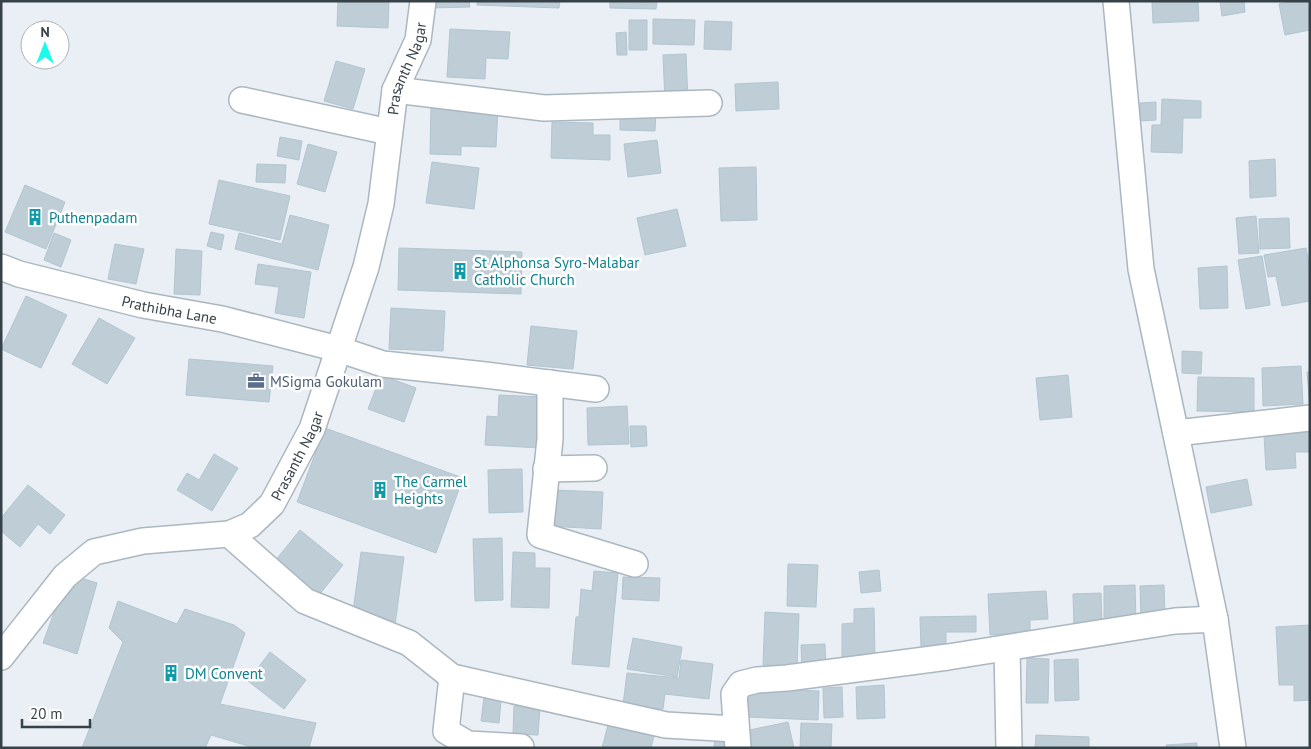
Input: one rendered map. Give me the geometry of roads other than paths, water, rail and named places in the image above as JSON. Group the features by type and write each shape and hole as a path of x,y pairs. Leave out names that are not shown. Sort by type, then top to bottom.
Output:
{"street":[{"name":"Prasanth Nagar","path":"1,657 65,576 94,552 143,541 229,534 250,525 272,504 312,429 366,267 381,204 395,90 418,40 423,1"},
{"path":"1116,1 1141,269 1216,620 1233,748"},
{"path":"395,90 544,108 709,103"},
{"path":"242,100 389,132"},
{"name":"Prathibha Lane","path":"1,267 19,274 143,305 222,319 338,349 383,364 596,390"},
{"path":"550,383 550,440 540,535 636,564"},
{"path":"1176,433 1310,418"},
{"path":"546,469 594,468"},
{"path":"229,534 305,601 409,643 452,676 666,725 737,738 734,694 741,684 757,680 787,678 1007,648 1175,621 1216,620"},
{"path":"1007,648 1009,748"},
{"path":"452,676 446,731 468,744 521,747"}],"place":[{"name":"Puthenpadam","path":"35,217"},
{"name":"St Alphonsa Syro-Malabar Catholic Church","path":"460,271"},
{"name":"MSigma Gokulam","path":"256,381"},
{"name":"The Carmel Heights","path":"380,490"},
{"name":"DM Convent","path":"171,673"}]}
